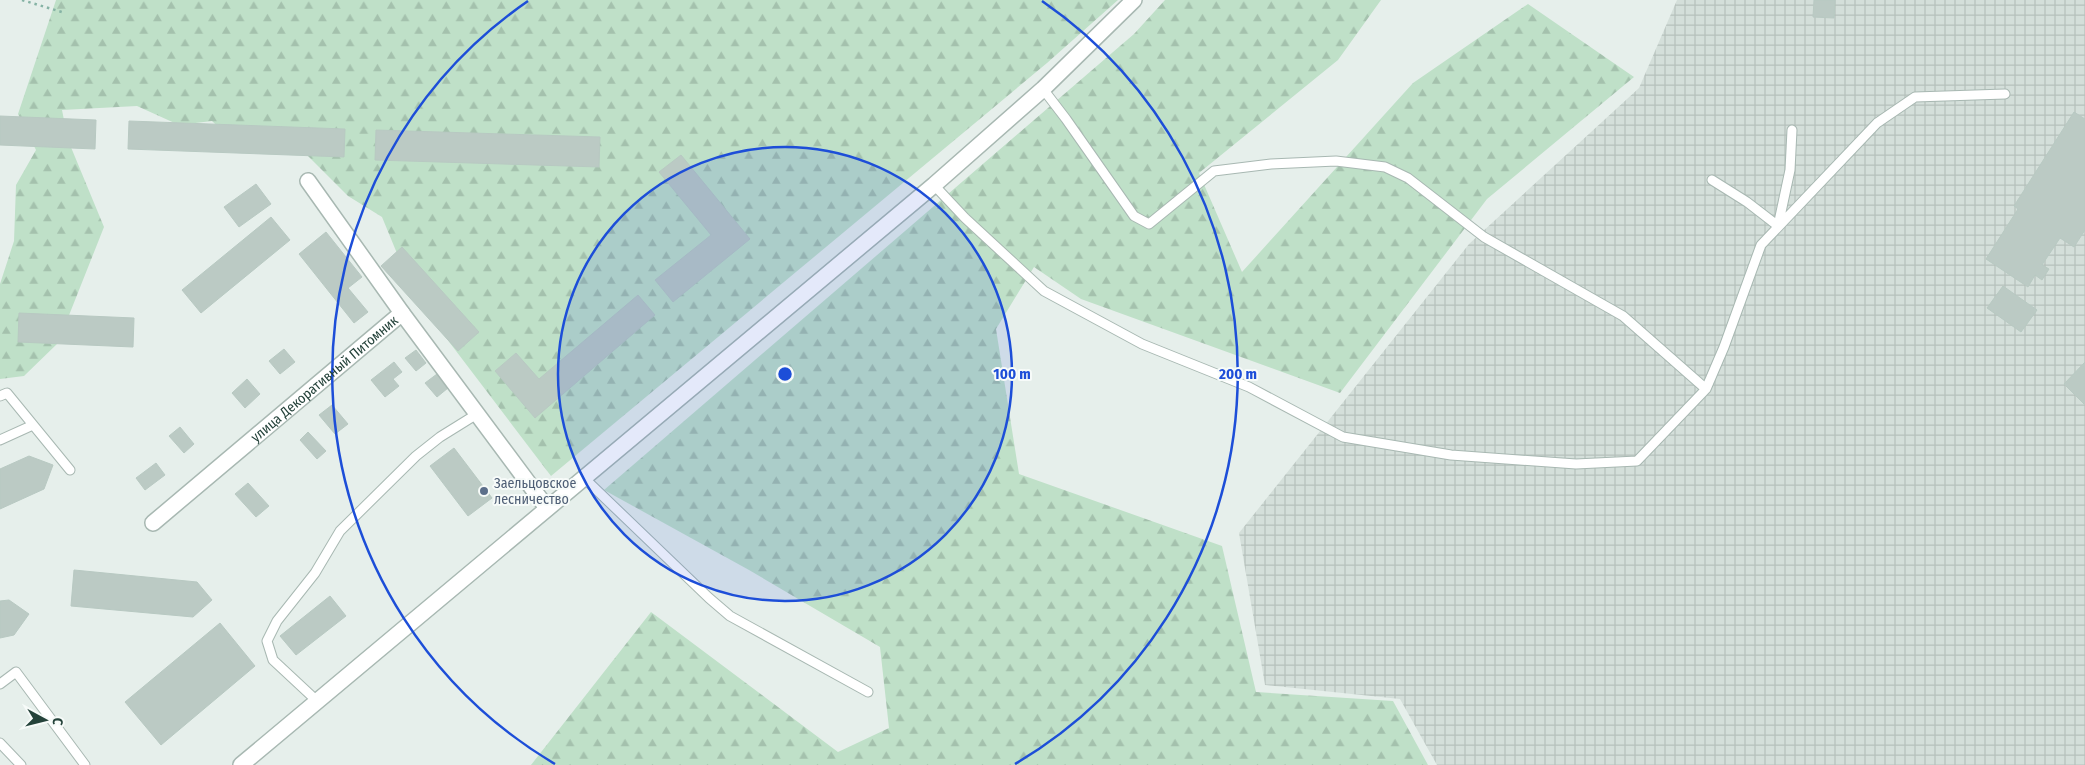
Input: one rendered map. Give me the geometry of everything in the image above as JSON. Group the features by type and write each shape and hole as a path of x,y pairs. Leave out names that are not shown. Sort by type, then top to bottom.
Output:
{"street":[{"path":"241,765 934,185 1043,89 1134,0"},
{"path":"308,181 402,313"},
{"name":"улица Декоративный Питомник","path":"153,523 402,313 547,508"}],"lane":[{"path":"1043,89 1134,216 1149,224 1214,171 1271,164 1336,161 1385,167 1408,178 1484,237 1623,316 1706,389"},
{"path":"934,185 965,218 1044,290 1142,344 1249,386 1343,437 1451,455 1576,464 1637,461 1706,389 1761,245 1877,123 1915,97 2005,94"},
{"path":"1778,226 1790,170 1792,130"},
{"path":"1712,180 1747,202 1778,226"},
{"path":"0,396 7,392 70,470"},
{"path":"317,701 273,660 267,641 277,621 315,573 340,532 416,456 440,437 477,414"},
{"path":"0,440 34,425"},
{"path":"583,477 730,616 868,692"},
{"path":"0,684 16,672 86,765"},
{"path":"0,743 21,765"}],"path":[{"path":"22,0 65,13"}],"shaded area":[{"path":"1677,0 2085,0 2085,765 1437,765 1400,699 1265,685 1239,533 1469,244 1639,88"}],"green space":[{"path":"56,0 1118,0 1047,63 551,476 415,297 382,217 348,196 288,136 242,150 212,121 179,125 137,106 62,110 68,140 104,227 58,343 24,376 0,379 0,284 14,241 16,185 36,150 18,114"},
{"path":"1165,0 1381,0 1338,60 1199,173 1242,272 1413,83 1528,4 1634,77 1487,199 1340,393 1081,299 1034,267 996,329 1019,474 1222,546 1256,692 1393,701 1428,765 531,765 651,612 838,752 889,728 880,647 749,570 604,490 1134,34"}],"building":[{"path":"1814,0 1835,0 1834,18 1813,17"},
{"path":"2074,112 2085,119 2085,230 2074,247 2060,238 2042,265 2049,269 2042,280 2035,275 2028,287 1986,259 2018,209 2014,206"},
{"path":"0,116 96,120 95,149 0,145"},
{"path":"129,121 345,129 344,157 128,149"},
{"path":"376,130 600,137 599,167 375,160"},
{"path":"681,155 750,239 673,302 655,280 711,235 659,172"},
{"path":"256,184 271,204 239,227 224,207"},
{"path":"271,217 290,240 201,313 182,290"},
{"path":"326,232 362,277 348,288 368,312 354,323 299,254"},
{"path":"402,247 479,332 458,351 381,266"},
{"path":"2003,286 2037,310 2021,332 1987,308"},
{"path":"638,295 655,315 535,418 495,371 516,353 539,379"},
{"path":"19,313 134,318 133,347 18,342"},
{"path":"284,349 295,362 280,374 269,361"},
{"path":"416,350 426,363 416,371 405,358"},
{"path":"394,362 402,372 393,379 399,386 385,397 371,380"},
{"path":"2085,362 2085,405 2064,384"},
{"path":"437,374 448,388 437,397 425,383"},
{"path":"247,379 260,394 245,408 232,393"},
{"path":"332,405 348,424 335,434 319,415"},
{"path":"180,427 194,444 184,453 169,436"},
{"path":"308,432 326,451 317,459 300,440"},
{"path":"454,448 492,498 468,516 430,466"},
{"path":"29,456 53,465 44,489 0,509 0,469"},
{"path":"156,463 165,475 145,490 136,478"},
{"path":"248,483 269,506 256,517 235,494"},
{"path":"74,570 197,582 212,600 193,617 71,606"},
{"path":"330,596 346,616 296,655 280,636"},
{"path":"9,600 29,614 14,635 0,638 0,601"},
{"path":"220,623 255,666 161,745 125,702"}],"place":[{"name":"Заельцовское лесничество","path":"484,491"}]}
